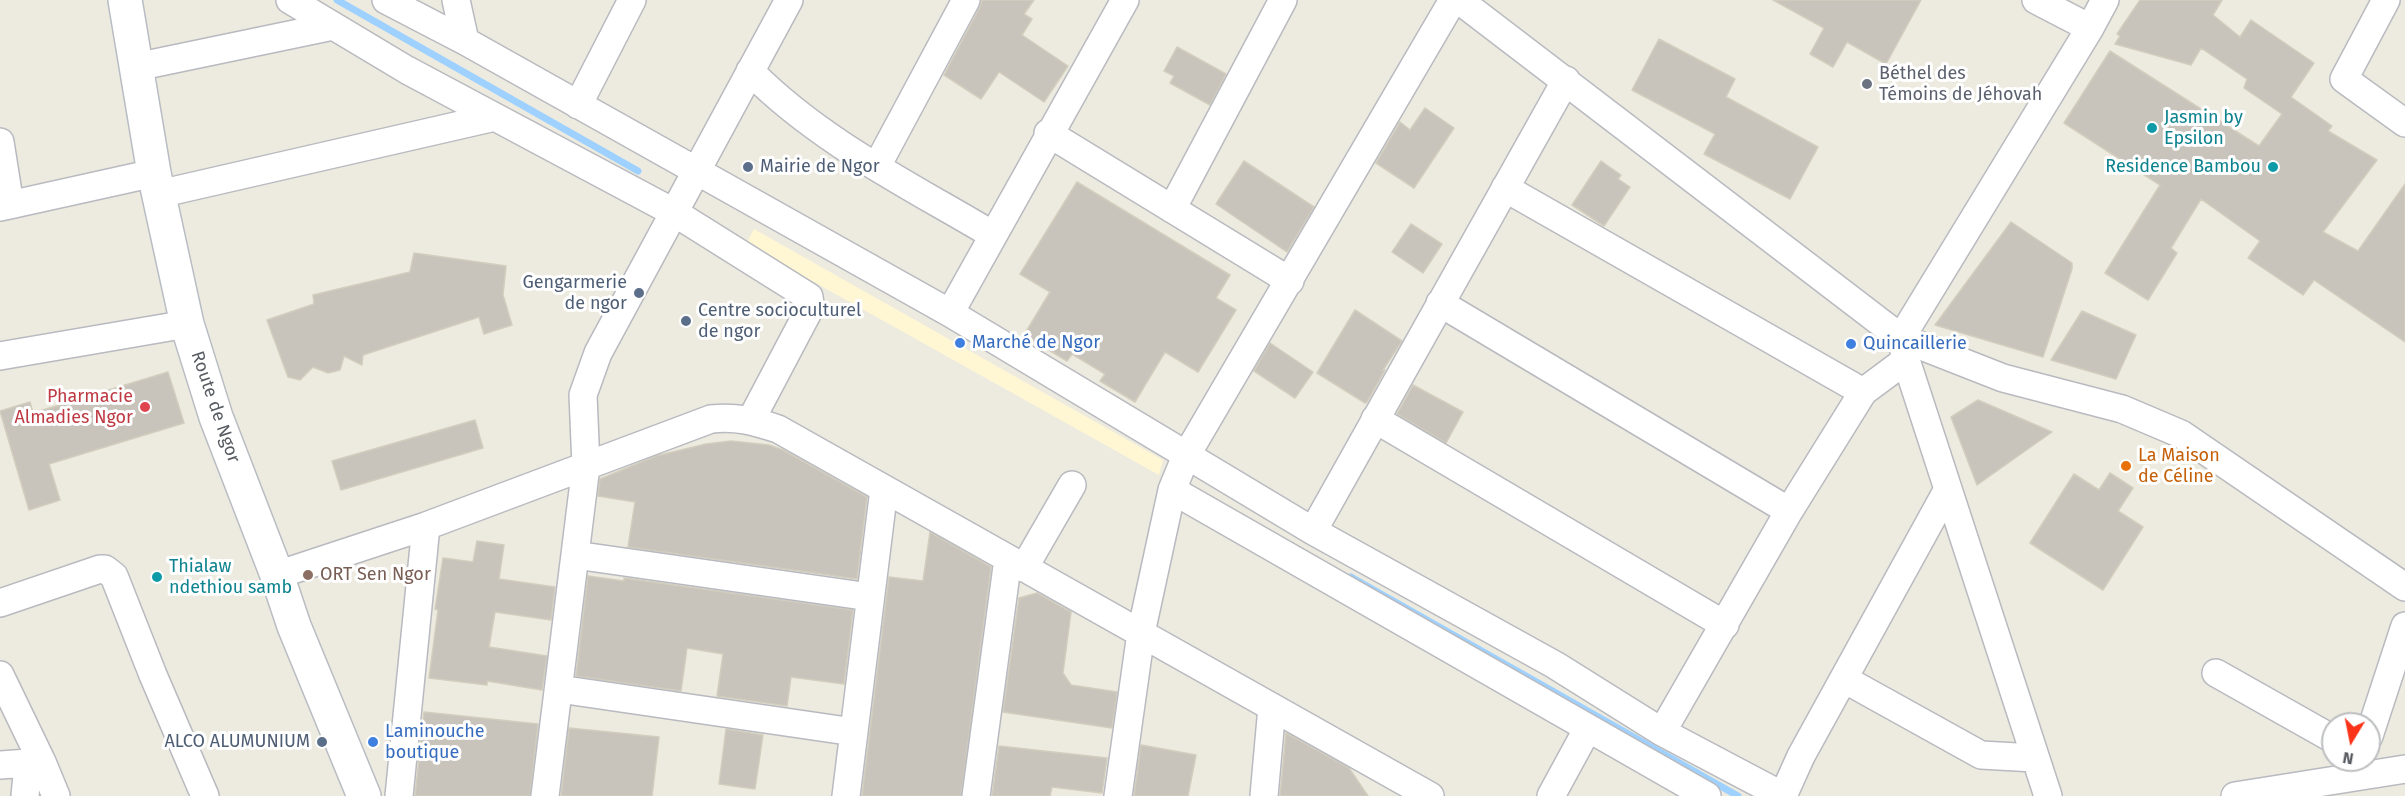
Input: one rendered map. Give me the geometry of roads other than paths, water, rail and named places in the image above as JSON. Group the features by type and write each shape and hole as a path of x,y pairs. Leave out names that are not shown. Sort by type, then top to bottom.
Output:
{"street":[{"name":"Route de Ngor","path":"124,0 156,183 187,324 216,417 360,795"},
{"path":"290,0 407,70 675,213 809,297 808,312 751,420"},
{"path":"386,0 465,41 950,313 1313,531 1555,665 1662,732 1783,796 1801,756 1948,489"},
{"path":"456,0 465,41"},
{"path":"578,105 632,0"},
{"path":"545,796 586,466 583,395 598,353 789,0"},
{"path":"877,166 966,0"},
{"path":"950,313 1048,133 1125,0"},
{"path":"1172,209 1283,0"},
{"path":"1118,796 1141,633 1173,490 1186,456 1453,0"},
{"path":"1459,0 1566,80 1904,349 2002,378 2122,409 2181,434 2405,587"},
{"path":"2036,0 2090,28"},
{"path":"1662,732 1790,511 1863,392 1904,349 2105,0"},
{"path":"2386,0 2344,79 2405,123"},
{"path":"136,67 333,26"},
{"path":"750,71 775,97 803,120 993,235"},
{"path":"1313,531 1566,80"},
{"path":"0,142 5,206 156,183 495,117"},
{"path":"1048,133 1290,281"},
{"path":"1505,188 1863,392"},
{"path":"1440,303 1790,511"},
{"path":"0,356 187,324"},
{"path":"1904,349 2048,796"},
{"path":"277,575 426,526 711,419 730,417 751,420 778,429 1272,707 1398,787 1430,796"},
{"path":"1375,418 1725,625"},
{"path":"976,796 1016,563 1072,485"},
{"path":"846,796 884,489"},
{"path":"1173,490 1707,796"},
{"path":"399,796 426,526"},
{"path":"575,555 870,597"},
{"path":"0,603 100,569 110,571 205,796"},
{"path":"2377,712 2405,626"},
{"path":"2216,673 2321,732"},
{"path":"0,675 35,763 56,796"},
{"path":"1844,679 1981,755 2035,758"},
{"path":"559,689 854,732"},
{"path":"1264,796 1272,707"},
{"path":"1551,796 1588,728"},
{"path":"0,765 35,763"},
{"path":"25,796 35,763"},
{"path":"2381,768 2405,769"},
{"path":"2235,796 2341,772"}],"waterway":[{"path":"337,0 638,171"},
{"path":"1351,577 1738,796"}],"place":[{"name":"Béthel des Témoins de Jéhovah","path":"1867,84"},
{"name":"Jasmin by Epsilon","path":"2152,128"},
{"name":"Mairie de Ngor","path":"748,167"},
{"name":"Residence Bambou","path":"2273,167"},
{"name":"Gengarmerie de ngor","path":"639,293"},
{"name":"Centre socioculturel de ngor","path":"686,321"},
{"name":"Marché de Ngor","path":"960,343"},
{"name":"Quincaillerie","path":"1851,344"},
{"name":"Pharmacie Almadies Ngor","path":"145,407"},
{"name":"La Maison de Céline","path":"2126,466"},
{"name":"ORT Sen Ngor","path":"308,575"},
{"name":"Thialaw ndethiou samb","path":"157,577"},
{"name":"ALCO ALUMUNIUM","path":"322,742"},
{"name":"Laminouche boutique","path":"373,742"}]}
